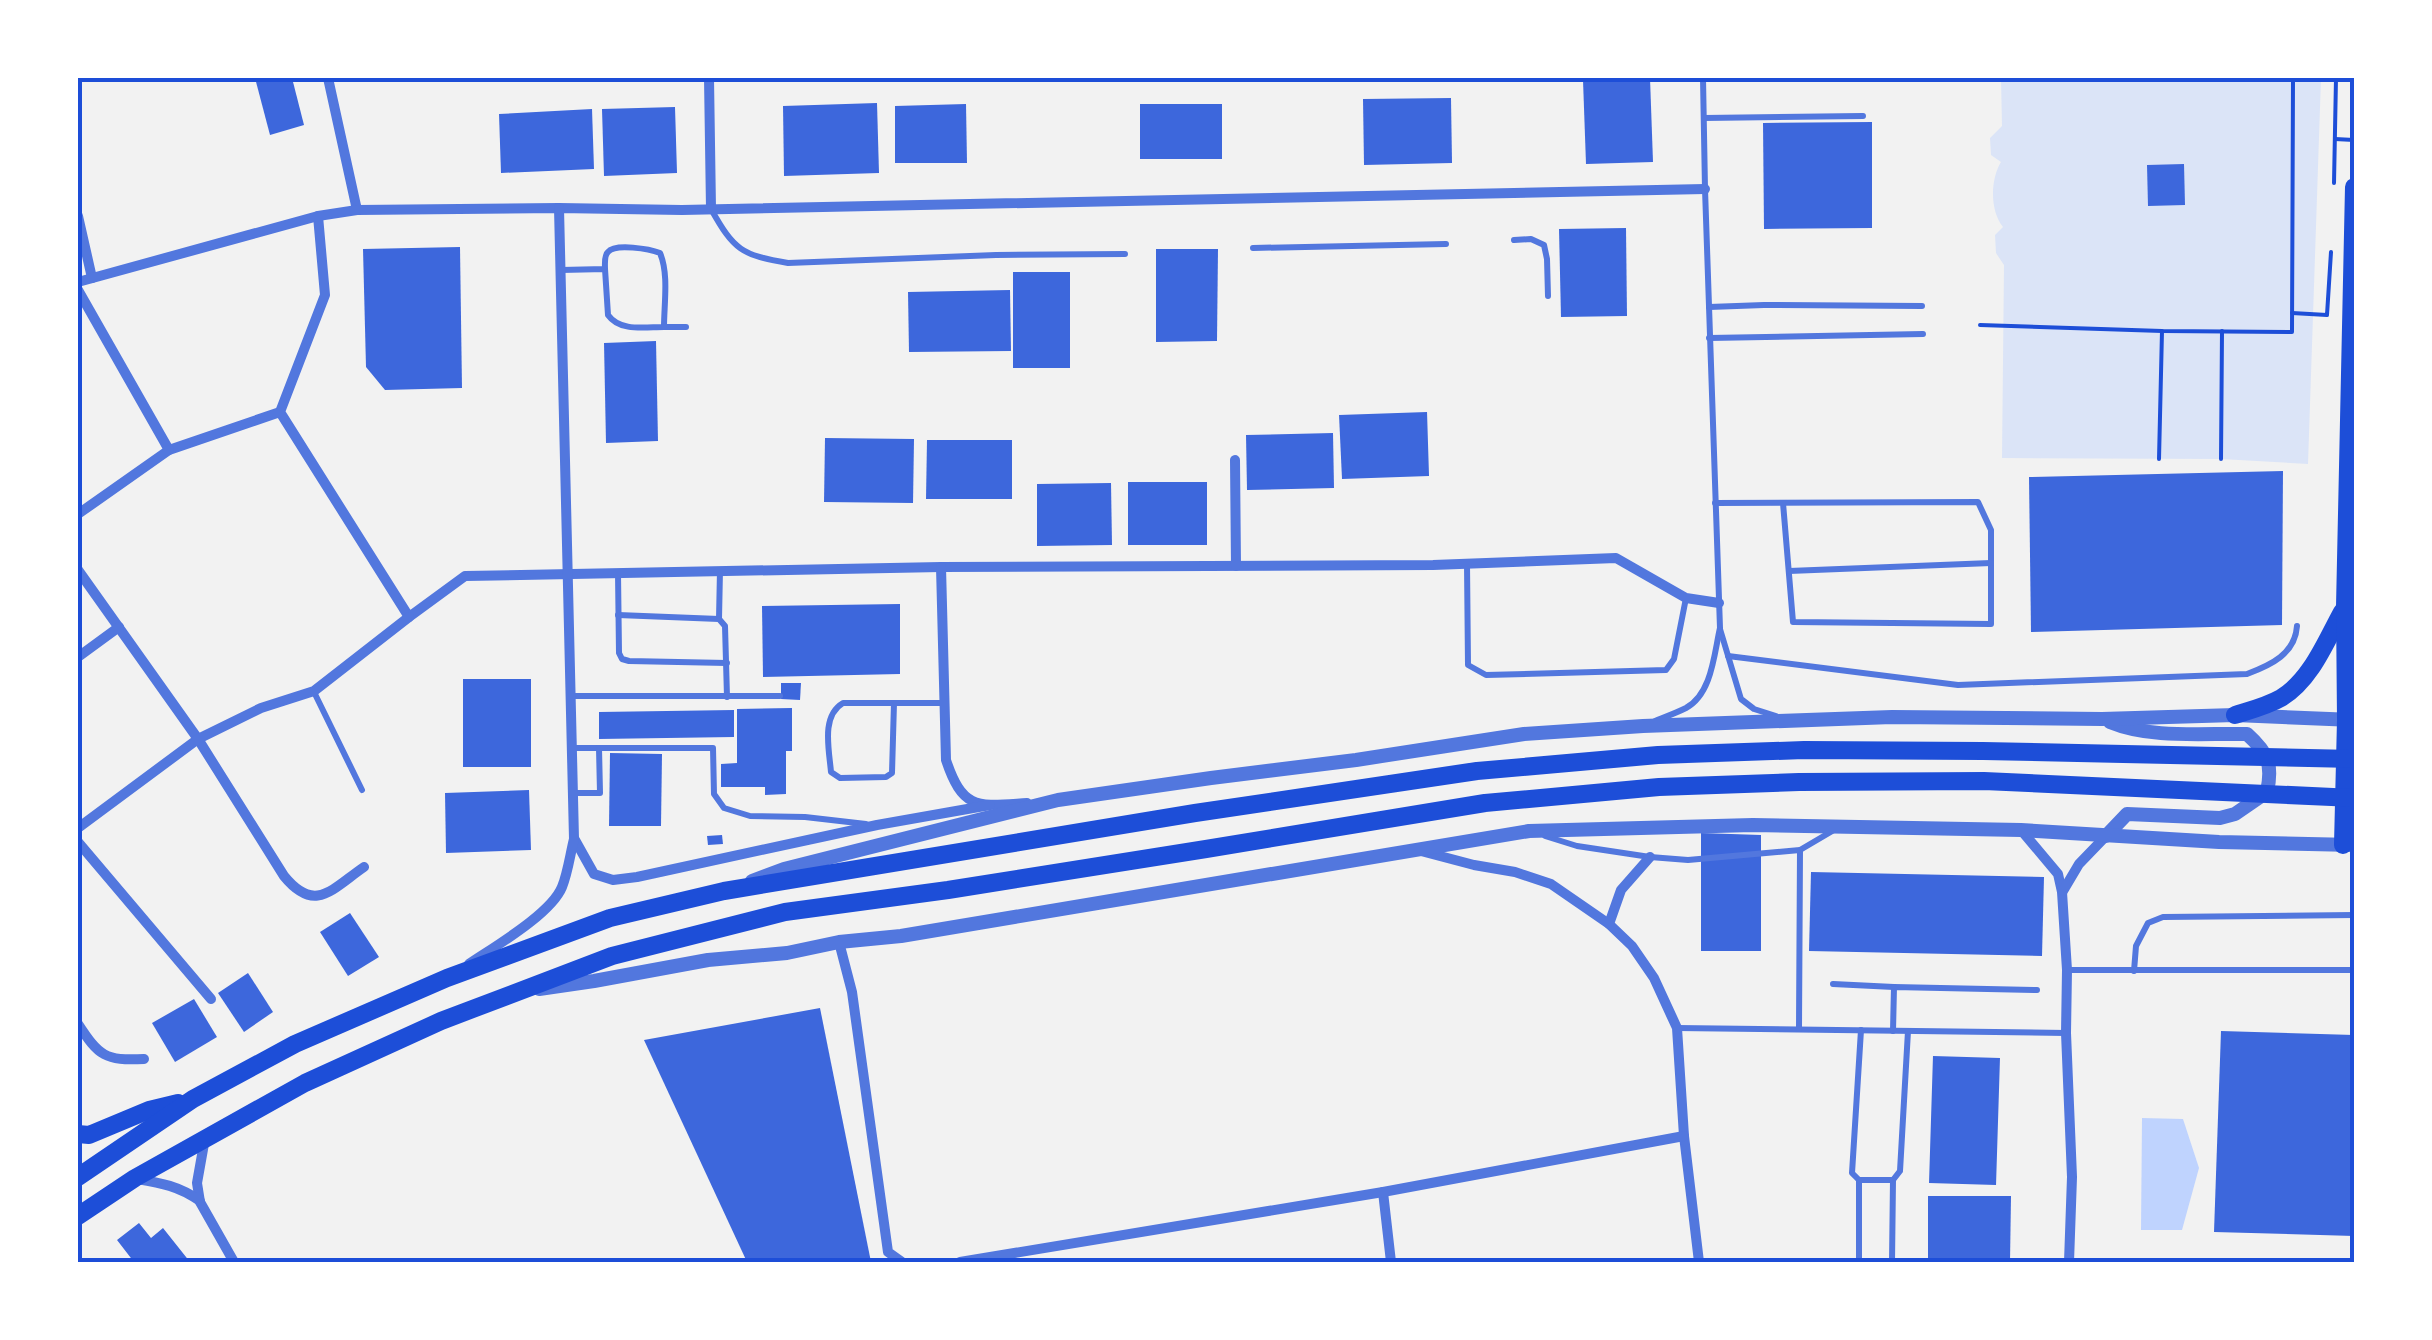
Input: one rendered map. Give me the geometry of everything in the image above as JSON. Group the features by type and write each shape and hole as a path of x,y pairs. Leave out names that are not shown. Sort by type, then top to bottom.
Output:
{"main road":[{"path":"2349,845 2350,720 2344,607 2354,187"},
{"path":"2235,715 2286,695 2316,660 2344,607"},
{"path":"78,1177 192,1100 295,1044 447,978 610,918 724,891 1477,771 1658,755 1804,750 1983,751 2354,759"},
{"path":"78,1216 134,1178 305,1083 441,1021 612,956 784,912 1206,850 1485,802 1659,787 1984,782 2354,798"},
{"path":"78,1134 89,1135 148,1110 192,1100"}],"street":[{"path":"328,78 357,210"},
{"path":"709,78 711,209"},
{"path":"78,282 318,216 357,210 711,209 1705,189"},
{"path":"447,978 525,926 553,902 562,888 574,840 559,208"},
{"path":"78,216 92,278"},
{"path":"280,412 325,295 318,216"},
{"path":"78,290 169,450"},
{"path":"78,514 169,450 280,412"},
{"path":"280,412 409,617"},
{"path":"1236,460 1236,566"},
{"path":"78,828 198,739 261,708 314,691 466,576 1616,558 1686,598 1719,603"},
{"path":"941,567 946,760 955,787 970,801 990,806"},
{"path":"78,570 198,739 295,890 310,897 324,894 364,867"},
{"path":"78,656 119,628"},
{"path":"574,840 594,874 613,880 990,806 1356,760 1524,734 1892,717 2235,715 2350,720"},
{"path":"2062,892 2079,864 2126,814 2220,818 2235,814 2267,792 2270,776 2266,752 2247,734 2124,728 2102,718"},
{"path":"724,891 784,869 1058,800"},
{"path":"518,991 708,960 901,936 1529,831 1753,825 2021,830 2349,845"},
{"path":"2021,830 2058,874 2062,892 2072,1177 2070,1262"},
{"path":"78,842 211,999"},
{"path":"1415,850 1551,884 1609,924 1632,946 1654,978 1677,1028 1684,1136 1699,1262"},
{"path":"1609,924 1621,890 1650,857"},
{"path":"839,942 852,992 888,1252 902,1262"},
{"path":"78,1024 103,1054 118,1060 144,1059"},
{"path":"960,1262 1023,1258 1684,1136"},
{"path":"205,1138 197,1183 200,1202 234,1262"},
{"path":"134,1178 170,1184 200,1202"},
{"path":"1383,1192 1391,1262"}],"lane":[{"path":"1703,78 1720,628 1741,698 1754,709 1793,722"},
{"path":"1704,118 1863,116"},
{"path":"711,209 736,247 756,257 788,263 1125,254"},
{"path":"1514,240 1532,239 1544,244 1548,296"},
{"path":"1253,248 1446,244"},
{"path":"664,327 660,253 613,248 607,252 611,320 633,327 664,327 686,327"},
{"path":"560,270 605,269"},
{"path":"1709,307 1922,306"},
{"path":"1709,338 1923,334"},
{"path":"1715,503 1978,502 1991,530 1991,624 1794,622 1784,503"},
{"path":"1467,563 1468,665 1486,675 1666,670 1674,659 1686,598"},
{"path":"1790,571 1991,564"},
{"path":"719,619 720,570"},
{"path":"618,572 622,659 727,663"},
{"path":"618,615 719,619 726,626 727,696"},
{"path":"1728,656 1958,685 2247,674 2272,665 2286,653 2296,639 2297,626"},
{"path":"1643,726 1690,706 1702,693 1711,672 1720,628"},
{"path":"314,691 362,790"},
{"path":"570,696 780,696"},
{"path":"894,704 892,773 886,777 834,776 830,772 828,728 836,707 843,703 944,703"},
{"path":"572,748 713,748 714,794 724,808 750,816 878,825"},
{"path":"573,794 600,793 599,748"},
{"path":"1529,831 1577,846 1688,860 1800,850 1837,828"},
{"path":"1800,850 1800,1029"},
{"path":"2134,971 2136,946 2148,923 2163,917 2354,915"},
{"path":"2067,970 2354,970"},
{"path":"1833,984 2036,990"},
{"path":"1894,986 1894,1030"},
{"path":"1677,1028 2066,1033"},
{"path":"1861,1030 1852,1173 1859,1180 1893,1180"},
{"path":"1892,1262 1893,1180 1900,1170 1908,1031"},
{"path":"1859,1180 1859,1262"}],"path":[{"path":"1980,325 2292,332 2294,78"},
{"path":"2334,187 2336,78"},
{"path":"2335,139 2354,140"},
{"path":"2292,313 2327,314 2332,238"},
{"path":"2159,459 2162,331"},
{"path":"2221,459 2222,331"}],"shaded area":[{"path":"2001,78 2321,78 2308,464 2221,459 2002,458 2004,265 1996,253 1995,235 2003,227 1993,195 2001,162 1991,155 1990,138 2002,126"}],"water":[{"path":"2142,1118 2183,1119 2199,1168 2182,1230 2141,1230"}],"building":[{"path":"255,78 292,78 304,125 270,135"},
{"path":"1650,78 1653,162 1586,164 1583,80"},
{"path":"1451,98 1452,163 1364,165 1363,99"},
{"path":"877,103 879,173 784,176 783,106"},
{"path":"966,104 967,163 895,163 895,106"},
{"path":"1140,104 1222,104 1222,159 1140,159"},
{"path":"675,107 677,173 604,176 602,109"},
{"path":"592,109 594,169 501,173 499,114"},
{"path":"1872,122 1872,228 1764,229 1763,123"},
{"path":"2184,164 2185,205 2148,206 2147,165"},
{"path":"1626,228 1627,316 1561,317 1559,229"},
{"path":"460,247 462,388 385,390 366,367 363,249"},
{"path":"1156,249 1218,249 1217,341 1156,342"},
{"path":"1013,272 1070,272 1070,368 1013,368"},
{"path":"1010,290 1011,351 909,352 908,292"},
{"path":"656,341 658,441 606,443 604,343"},
{"path":"1427,412 1429,476 1342,479 1339,415"},
{"path":"1333,433 1334,488 1247,490 1246,435"},
{"path":"825,438 914,439 913,503 824,502"},
{"path":"927,440 1012,440 1012,499 926,499"},
{"path":"2283,471 2282,625 2031,632 2029,477"},
{"path":"1128,482 1207,482 1207,545 1128,545"},
{"path":"1111,483 1112,545 1037,546 1037,484"},
{"path":"900,604 900,674 763,677 762,606"},
{"path":"463,679 531,679 531,767 463,767"},
{"path":"781,683 801,683 800,700 781,699"},
{"path":"792,708 786,794 765,795 765,787 721,787 721,764 737,763 737,709"},
{"path":"734,710 734,737 599,739 599,712"},
{"path":"610,753 662,754 661,826 609,826"},
{"path":"529,790 531,850 446,853 445,793"},
{"path":"1701,833 1761,835 1761,951 1701,951"},
{"path":"722,835 723,844 708,845 707,836"},
{"path":"1811,872 2044,877 2042,956 1809,951"},
{"path":"350,913 379,957 348,976 320,932"},
{"path":"248,973 273,1012 244,1032 218,993"},
{"path":"194,999 217,1037 175,1062 152,1023"},
{"path":"820,1008 871,1262 747,1262 644,1040"},
{"path":"2221,1031 2354,1035 2354,1236 2214,1232"},
{"path":"1933,1056 2000,1058 1996,1185 1929,1183"},
{"path":"1928,1196 2011,1196 2010,1262 1928,1262"},
{"path":"139,1223 151,1238 163,1228 190,1262 134,1262 117,1240"}]}
